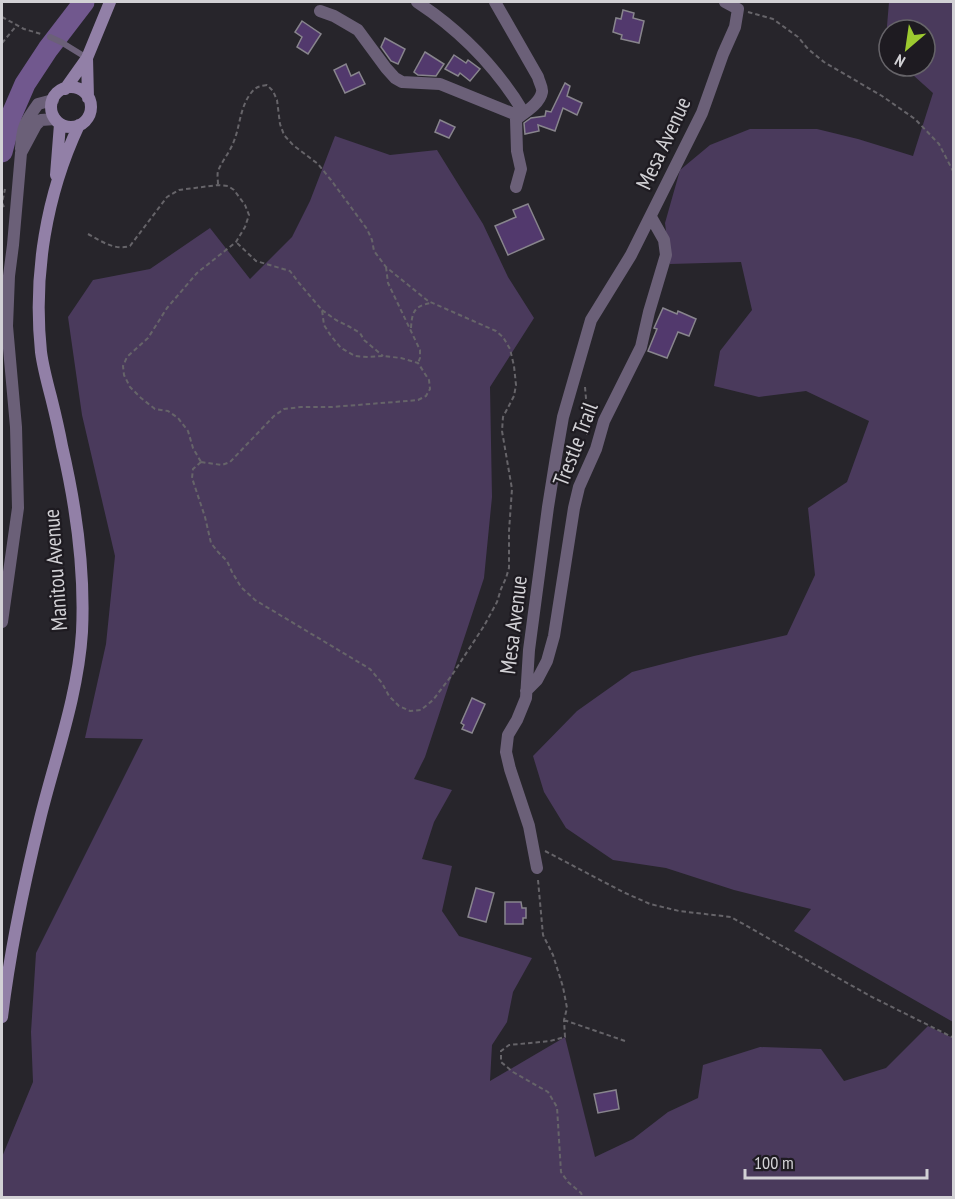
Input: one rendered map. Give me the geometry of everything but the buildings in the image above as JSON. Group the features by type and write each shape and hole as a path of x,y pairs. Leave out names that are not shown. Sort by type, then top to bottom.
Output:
{"main road":[{"path":"65,89 87,58 110,2"},
{"path":"87,58 88,98 91,107 85,121 80,125 70,127 58,121 52,110 53,100 65,89 79,90 88,98"},
{"name":"Manitou Avenue","path":"55,188 58,121"},
{"name":"Manitou Avenue","path":"2,1017 6,981 27,875 75,685 82,634 81,579 76,528 67,468 41,354 39,317 41,265 48,217 55,188 80,125"}],"street":[{"path":"417,2 441,18 472,46 511,91 524,112"},
{"path":"495,2 542,88 541,96 516,119 517,151 521,169 516,187"},
{"path":"725,2 738,9"},
{"name":"Mesa Avenue","path":"537,868 529,826 506,752 508,735 526,698 529,650 563,417 591,320 631,255 702,113 735,27 738,9"},
{"path":"320,11 358,30 390,74 402,81 440,84 514,114 524,112"},
{"path":"2,622 18,508 16,426 7,326 9,276 14,245 22,135 24,126 38,104 53,100"},
{"path":"21,153 41,120 58,121"},
{"name":"Trestle Trail","path":"526,691 537,680 547,661 554,636 579,487 596,449 604,421 641,347 666,255 664,240 651,217"}],"lane":[{"path":"50,37 87,58"}],"path":[{"path":"738,9 773,20 798,37 824,62 882,96 915,119 939,144 954,172"},
{"path":"2,17 24,29 50,37"},
{"path":"2,43 17,26"},
{"path":"218,184 217,176 233,144 242,110 251,92 257,87 267,85 277,100 284,135 318,164 331,180 367,229 374,251 386,267 432,303 496,331 510,349 516,385 514,396 503,417 502,432 512,489 509,568 497,602 484,626 452,675 433,700 421,710 410,711 399,706 370,669 255,600 241,587 226,561 211,543 192,478 193,469 201,462 222,465 230,462 274,416 284,409 418,400 426,396 430,389 429,380 417,363 401,358 355,356 341,348 331,336 324,325 322,310"},
{"path":"88,234 122,249 130,246 167,197 179,190 218,184 234,190 249,215 236,242 196,273 167,309 148,338 127,357 123,366 124,375 130,387 141,398 155,409 168,411 178,418 188,431 193,448 201,462"},
{"path":"236,242 256,261 290,271 322,310 360,333 364,340 383,356"},
{"path":"386,267 388,283 420,350 417,363"},
{"path":"411,330 415,309 432,303"},
{"path":"578,364 584,373 587,399 586,437"},
{"path":"2,457 2,503"},
{"path":"533,845 650,904 731,917 870,996 954,1038"},
{"path":"537,868 543,935 554,955 567,1008 564,1020 565,1037 550,1041 509,1045 501,1051 501,1062 513,1072 548,1092 557,1107 561,1172 583,1197"},
{"path":"564,1020 625,1041"}],"shaded area":[{"path":"889,2 953,2 953,1022 794,931 811,909 734,890 666,868 613,860 566,828 544,792 533,756 577,711 632,672 787,635 815,575 808,508 847,482 869,421 806,391 759,397 714,386 720,351 752,310 741,262 670,264 665,223 680,170 710,145 750,129 817,129 913,156 933,93 916,78 937,78 937,18 888,18"},
{"path":"335,136 390,155 437,150 483,224 508,277 534,318 490,387 492,497 484,578 425,757 414,779 452,790 434,822 422,859 452,866 442,911 459,936 532,958 513,992 507,1022 492,1045 490,1081 565,1037 595,1157 633,1139 668,1112 698,1098 703,1065 760,1047 821,1049 844,1081 886,1068 928,1026 953,1038 953,1197 2,1197 2,1157 33,1082 31,1032 36,953 143,739 85,738 106,644 115,556 82,415 68,317 93,280 150,269 210,228 250,279 292,237 310,201"}],"waterway":[{"path":"2,152 12,114 25,84 84,2"}]}
